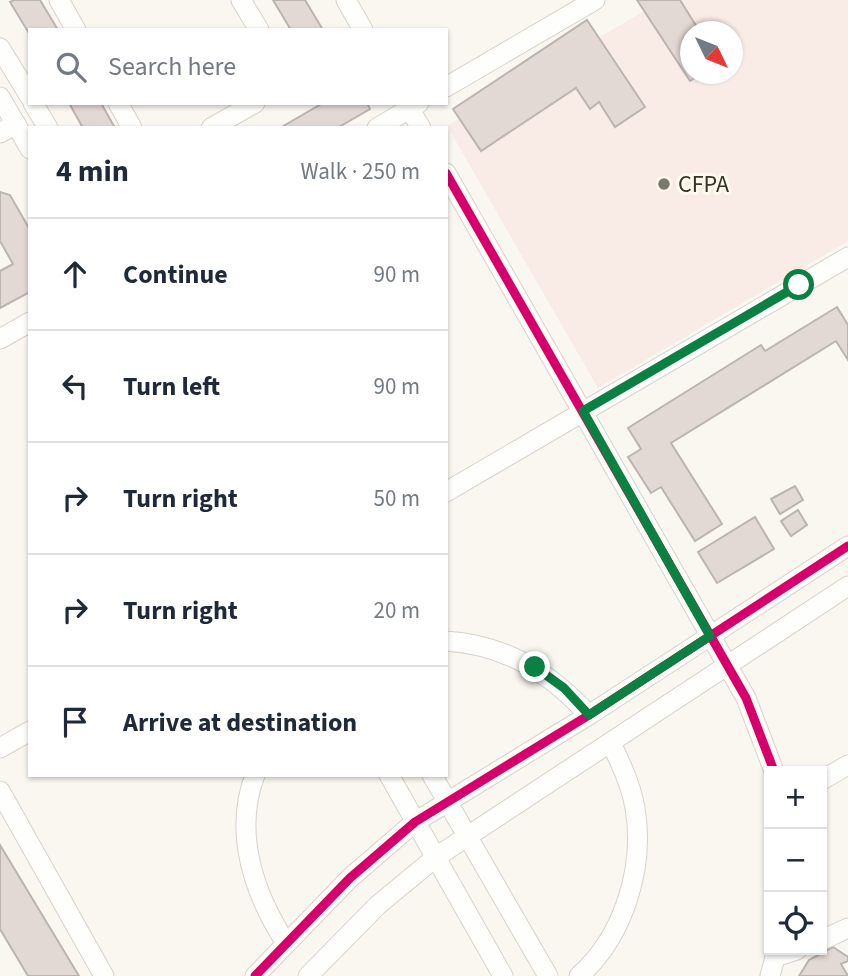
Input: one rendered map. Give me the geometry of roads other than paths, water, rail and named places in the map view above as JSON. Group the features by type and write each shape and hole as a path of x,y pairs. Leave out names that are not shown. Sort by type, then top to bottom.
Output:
{"street":[{"path":"59,0 75,28"},
{"path":"241,0 258,28"},
{"path":"346,0 362,28"},
{"path":"448,86 595,0"},
{"path":"0,48 28,94"},
{"path":"0,97 8,129 28,147"},
{"path":"34,105 47,126"},
{"path":"119,105 131,126"},
{"path":"215,126 251,105"},
{"path":"380,126 412,105 420,126"},
{"path":"448,176 727,666 761,732 772,766"},
{"path":"448,491 848,257"},
{"path":"0,339 28,323"},
{"path":"255,976 380,850 415,822 589,715 848,546"},
{"path":"311,975 397,888 436,857 848,586"},
{"path":"448,641 468,642 502,651 535,667 564,688 589,715"},
{"path":"0,748 28,732"},
{"path":"579,976 607,943 623,912 633,879 637,844 635,809 626,775 611,743"},
{"path":"827,777 848,765"},
{"path":"255,777 247,815 247,849 254,883 267,914 286,943"},
{"path":"390,777 503,976"},
{"path":"433,777 548,976"},
{"path":"0,791 104,976"},
{"path":"827,938 848,928"}],"place":[{"name":"CFPA","path":"664,184"}]}
